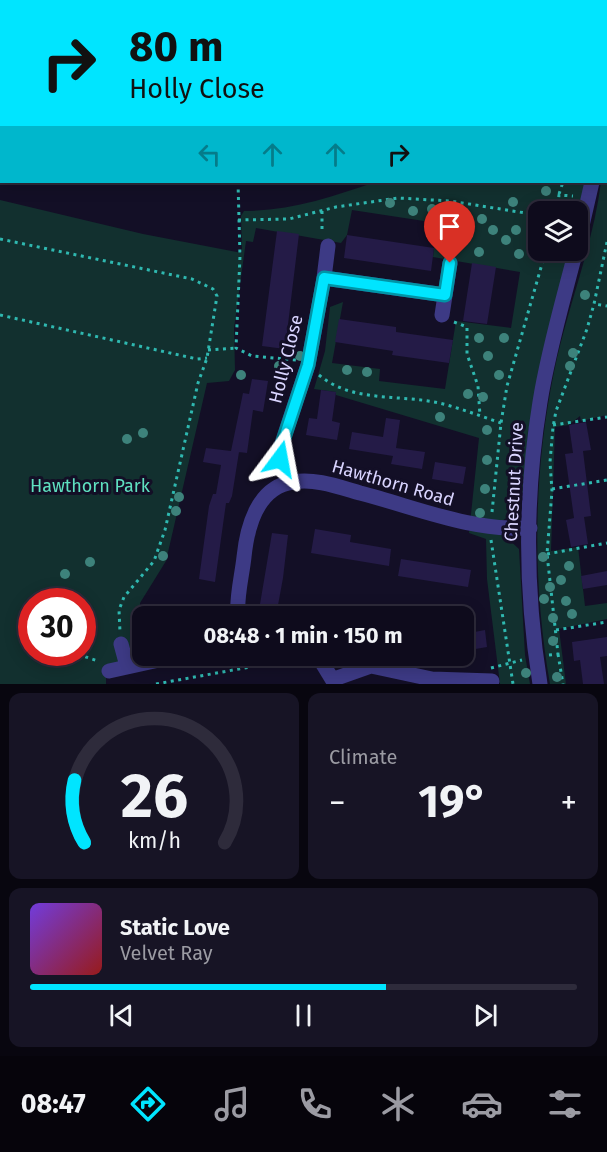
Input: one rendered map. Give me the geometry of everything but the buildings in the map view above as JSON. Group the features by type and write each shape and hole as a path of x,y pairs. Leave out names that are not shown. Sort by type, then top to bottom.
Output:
{"street":[{"path":"588,206 592,183"},
{"name":"Holly Close","path":"291,482 280,459 282,444 308,365 328,246"},
{"name":"Chestnut Drive","path":"540,684 530,588 531,467 540,400 573,261"},
{"path":"442,315 450,263"},
{"path":"324,278 445,295"},
{"path":"239,606 247,534 254,512 268,496 291,482"},
{"name":"Hawthorn Road","path":"291,482 314,482 469,525 530,528"},
{"path":"121,644 127,666"},
{"path":"109,670 132,665"},
{"path":"323,666 334,682 371,666 432,679 486,681"}],"path":[{"path":"558,201 563,183"},
{"path":"559,195 590,198"},
{"path":"238,220 289,219 398,198 450,201 528,213"},
{"path":"322,211 322,233 328,246"},
{"path":"0,239 204,284 213,289 217,296 207,358 198,383 160,548 154,561 124,597 118,610 121,644"},
{"path":"563,684 547,554 552,489 550,462 553,425 594,304 607,242"},
{"path":"513,684 489,527 507,386 543,261"},
{"path":"594,304 607,306"},
{"path":"0,315 197,359 207,358"},
{"path":"442,315 466,327 467,354 478,386 480,416"},
{"path":"208,351 236,348"},
{"path":"553,425 607,417"},
{"path":"552,489 607,480"},
{"path":"547,554 607,543"},
{"path":"556,630 607,622"},
{"path":"486,681 494,665 558,654"},
{"path":"96,659 102,661 109,670"},
{"path":"156,684 259,666"}],"green space":[{"name":"Hawthorn Park","path":"372,183 587,183 584,201 528,201 528,261 571,261 528,431 524,492 521,493 516,511 502,521 502,533 519,549 525,655 530,684 500,684 487,579 486,539 469,533 479,438 336,395 336,392 314,389 325,351 330,307 343,302 332,363 380,369 379,381 445,389 456,321 511,328 520,272 433,257 437,223 352,210 347,235 341,243 256,228 253,242 246,241 234,328 235,370 229,381 207,383 166,561 140,606 132,606 131,671 106,676 106,684 0,684 0,200 143,234 242,253 241,216 244,211 294,206"},
{"path":"601,183 607,183 607,415 581,421 580,416 569,425 555,427 551,551 578,547 585,606 607,603 607,619 559,629 566,684 550,684 540,606 538,567 537,528 542,449 559,348 584,261 588,261 588,245"}],"route":[{"path":"280,459 282,444 308,365 324,278 445,295 450,263"}]}
